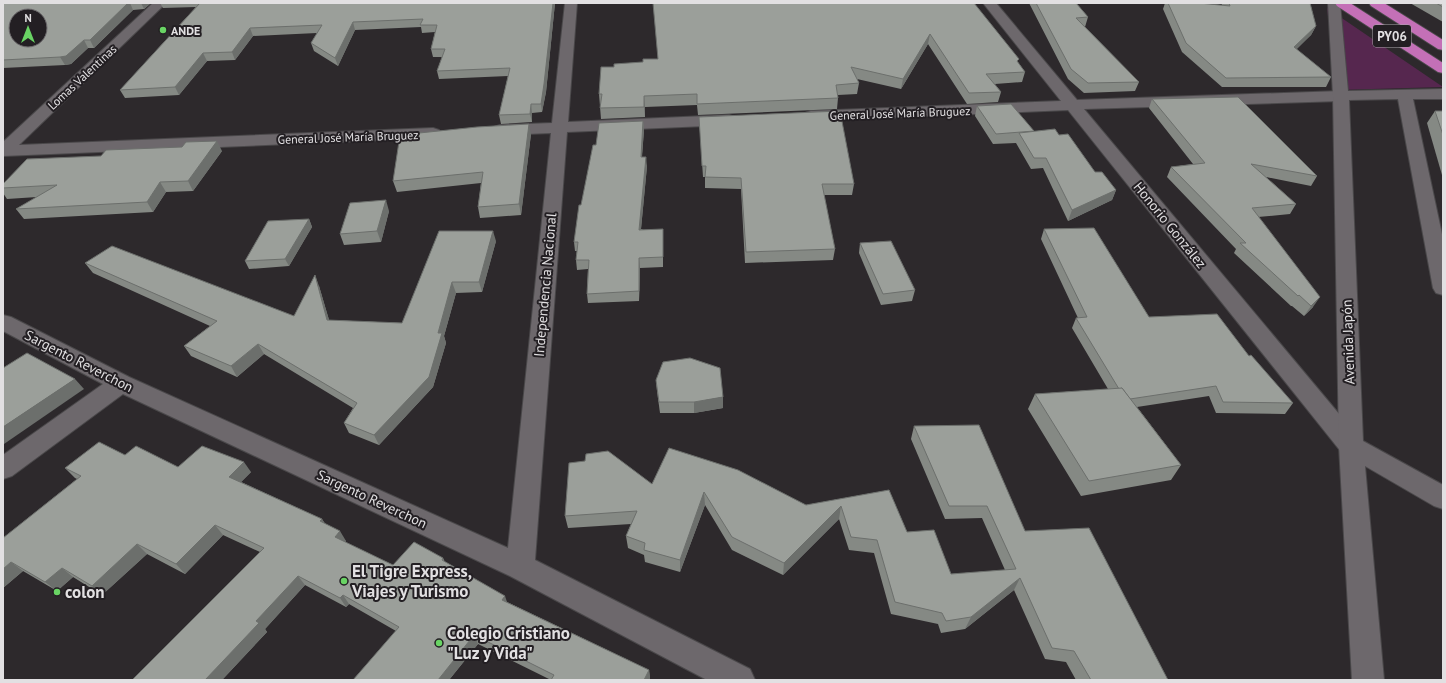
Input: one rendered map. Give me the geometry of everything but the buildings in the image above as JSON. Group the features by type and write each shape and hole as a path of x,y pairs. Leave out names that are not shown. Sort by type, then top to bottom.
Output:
{"highway":[{"name":"PY06","path":"1341,3 1443,69"},
{"name":"PY06","path":"1375,3 1443,46"}],"street":[{"name":"Lomas Valentinas","path":"4,150 160,3"},
{"name":"Independencia Nacional","path":"520,567 571,3"},
{"name":"Honorio González","path":"989,3 1351,446"},
{"name":"Avenida Japón","path":"1334,3 1341,96 1351,446 1368,680"},
{"name":"General José María Bruguez","path":"798,117 1072,105 1443,94"},
{"path":"1405,95 1443,288"},
{"path":"488,131 743,119"},
{"name":"General José María Bruguez","path":"4,150 448,132"},
{"name":"Sargento Reverchon","path":"3,322 121,383 520,567 721,676"},
{"path":"3,469 121,383"},
{"path":"1351,446 1443,498"}],"shaded area":[{"path":"1327,8 1443,87 1337,90"}],"place":[{"name":"ANDE","path":"163,30"},
{"name":"El Tigre Express, Viajes y Turismo","path":"344,581"},
{"name":"colon","path":"57,592"},
{"name":"Colegio Cristiano \"Luz y Vida\"","path":"439,643"}]}
